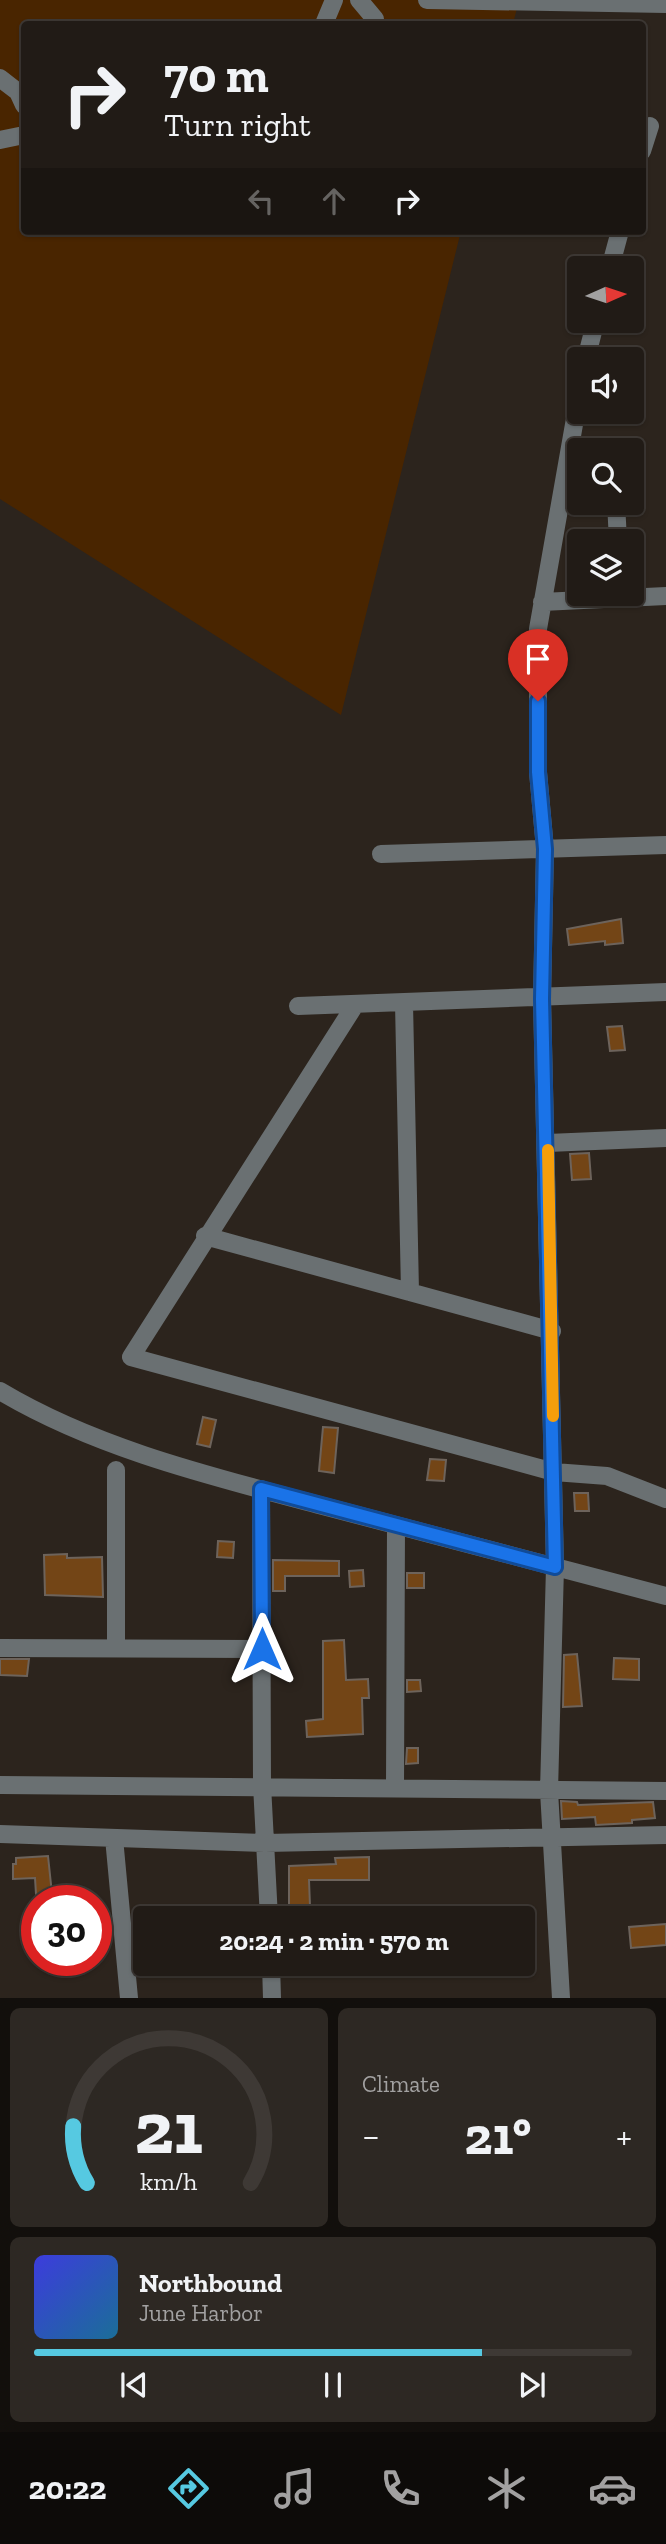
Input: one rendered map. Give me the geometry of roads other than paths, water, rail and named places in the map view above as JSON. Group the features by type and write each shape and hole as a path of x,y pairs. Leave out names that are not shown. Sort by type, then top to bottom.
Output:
{"street":[{"path":"324,21 334,0"},
{"path":"359,0 375,21"},
{"path":"428,0 666,4"},
{"path":"0,78 18,92 21,98"},
{"path":"0,140 21,136"},
{"path":"613,256 619,235"},
{"path":"561,1998 549,1791 555,1567 548,1143 542,999 545,849 538,772 538,629 574,424"},
{"path":"644,596 666,596"},
{"path":"542,603 567,601"},
{"path":"382,853 666,845"},
{"path":"298,1006 542,999 666,992"},
{"path":"404,1003 410,1292"},
{"path":"355,1005 205,1236 131,1357 554,1472 607,1476 666,1499"},
{"path":"548,1143 666,1138"},
{"path":"205,1236 552,1331"},
{"path":"0,1391 35,1412 139,1452 261,1489 666,1596"},
{"path":"116,1471 116,1648"},
{"path":"261,1489 262,1786 268,1906"},
{"path":"395,1788 396,1525"},
{"path":"0,1648 262,1649"},
{"path":"0,1785 666,1791"},
{"path":"0,1834 265,1843 666,1835"},
{"path":"114,1838 129,1998"},
{"path":"271,1976 272,1998"}]}
